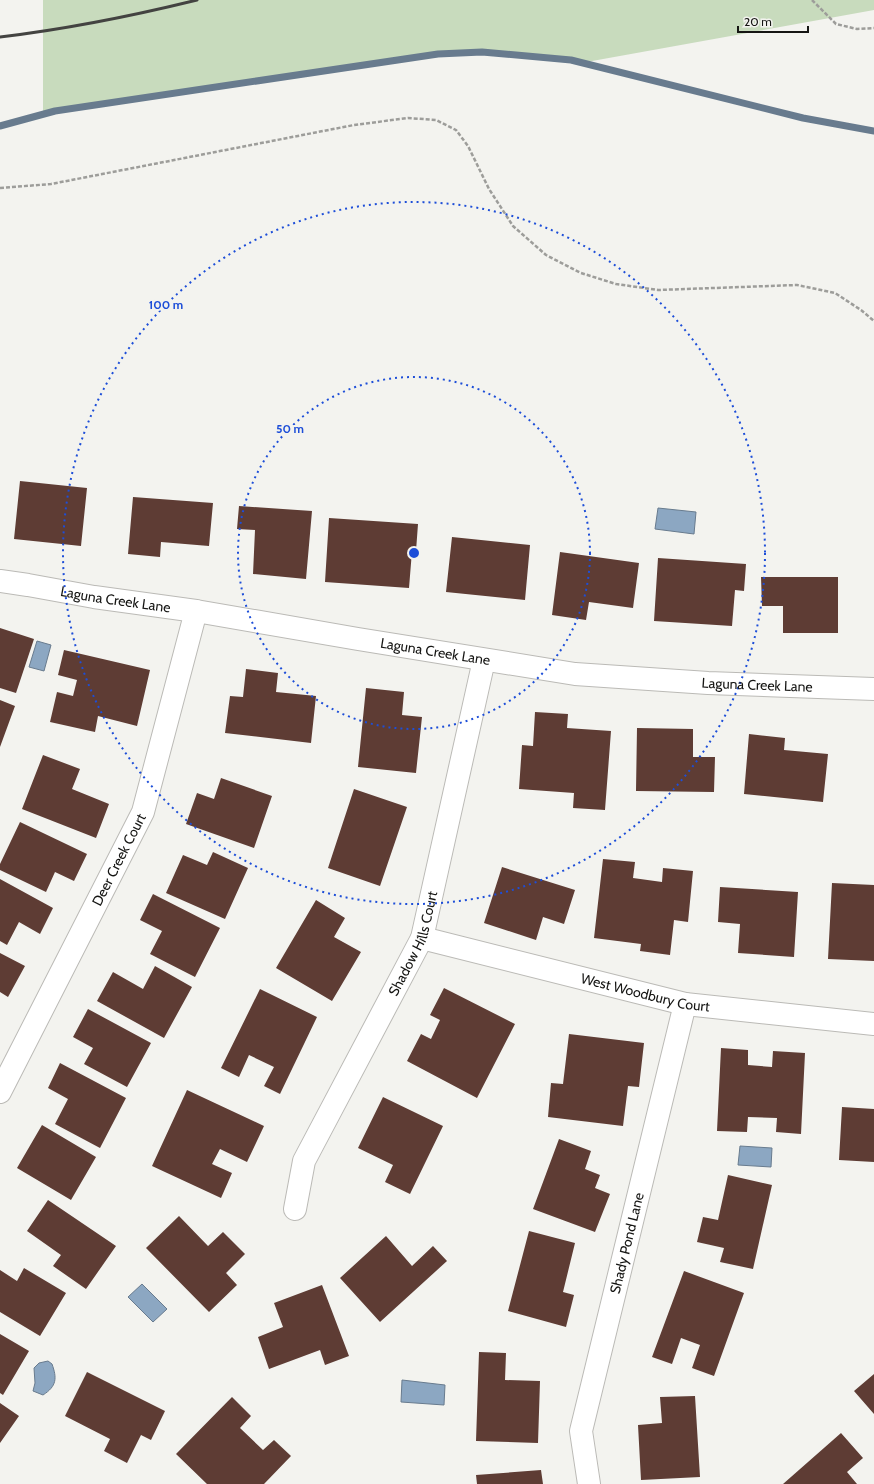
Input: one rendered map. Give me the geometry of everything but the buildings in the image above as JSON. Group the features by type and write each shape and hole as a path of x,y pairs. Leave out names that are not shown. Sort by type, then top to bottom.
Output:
{"street":[{"name":"Laguna Creek Lane","path":"0,581 94,597 196,611 484,660 583,674 708,683 874,689"},
{"name":"Deer Creek Court","path":"0,1092 143,812 196,611"},
{"name":"Shadow Hills Court","path":"295,1209 304,1161 422,938 484,660"},
{"name":"West Woodbury Court","path":"422,938 685,1004 874,1024"},
{"name":"Shady Pond Lane","path":"589,1484 581,1431 685,1004"}],"path":[{"path":"812,0 836,24 856,28 874,28"},
{"path":"0,188 51,184 354,125 408,118 436,120 456,130 468,146 489,189 513,226 546,255 581,273 616,284 658,290 798,285 835,292 861,310 874,322"}],"green space":[{"path":"43,0 874,0 874,10 581,63 571,60 482,52 438,54 43,113"}],"water":[{"path":"658,508 696,512 694,534 655,529"},
{"path":"37,641 51,645 44,671 29,667"},
{"path":"740,1146 772,1148 771,1167 738,1165"},
{"path":"142,1284 167,1309 153,1322 128,1297"},
{"path":"48,1361 52,1364 54,1369 55,1381 48,1392 43,1395 33,1391 35,1383 34,1368 39,1363"},
{"path":"402,1380 445,1385 444,1405 401,1402"}],"waterway":[{"path":"0,126 55,111 438,54 482,52 571,60 803,118 874,131"}],"railway":[{"path":"0,37 99,22 197,0"}]}
